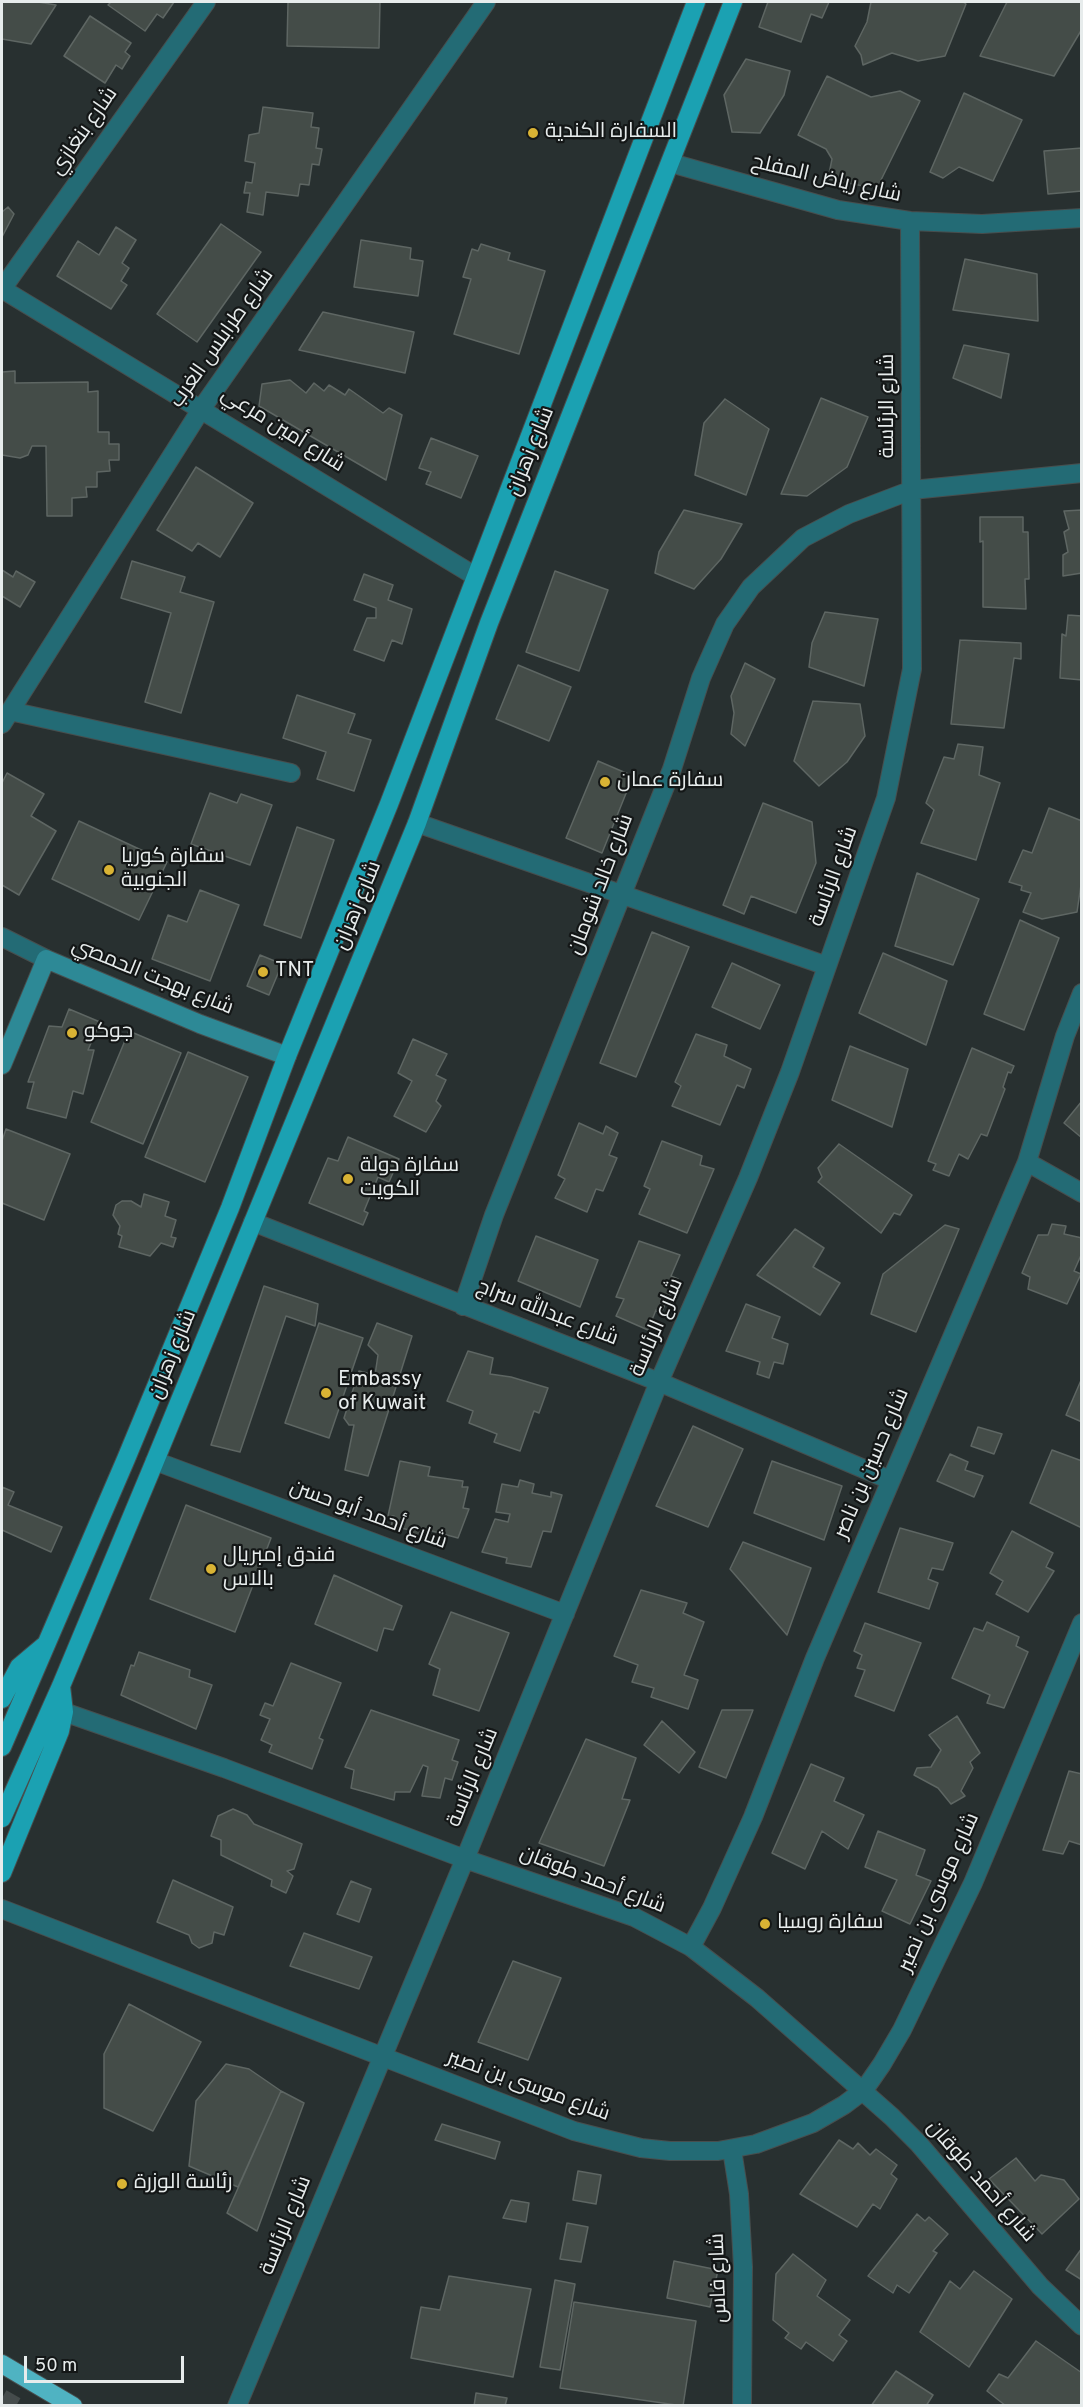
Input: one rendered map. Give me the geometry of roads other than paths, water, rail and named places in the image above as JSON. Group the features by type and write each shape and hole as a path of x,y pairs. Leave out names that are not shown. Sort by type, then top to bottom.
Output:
{"highway":[{"path":"2,2364 73,2406"}],"main road":[{"name":"شارع زهران","path":"2,1748 230,1208 287,1056 389,804 696,2"},
{"name":"شارع زهران","path":"2,1818 61,1686 155,1461 417,823 489,623 734,2"},
{"path":"2,1699 19,1667 47,1643"},
{"path":"2,1873 60,1731 64,1712 61,1686"}],"street":[{"name":"شارع بنغازي","path":"2,289 206,2"},
{"name":"شارع طرابلس الغرب","path":"291,773 6,718 202,408 486,2"},
{"name":"شارع رياض المفلح","path":"671,163 838,210 910,221 982,224 1082,218"},
{"name":"شارع الرئاسة","path":"237,2406 465,1859 659,1382 752,1168 790,1072 886,798 912,669 910,221"},
{"name":"شارع أمين مرعي","path":"2,289 202,408 475,576"},
{"name":"شارع خالد شومان","path":"464,1306 494,1215 672,769 701,678 725,624 751,587 803,538 849,514 912,490 1082,473"},
{"path":"417,823 622,897 827,966"},
{"name":"شارع بهجت الحمصي","path":"2,937 46,959 200,1024 287,1056"},
{"path":"2,1065 46,959"},
{"name":"شارع حسين بن ناصر","path":"691,1947 753,1817 815,1658 1027,1162 1065,1036 1082,993"},
{"path":"1027,1162 1082,1193"},
{"name":"شارع عبدالله سراج","path":"253,1222 659,1382 890,1480"},
{"name":"شارع أحمد أبو حسن","path":"155,1461 565,1614"},
{"name":"شارع موسى بن نصير","path":"2,1909 537,2118 592,2136 641,2148 699,2153 732,2150 813,2123 864,2090 902,2030 973,1883 1082,1623"},
{"name":"شارع أحمد طوقان","path":"64,1712 224,1768 465,1859 634,1917 691,1947 757,1998 864,2090 919,2144 1040,2286 1082,2326"},
{"name":"شارع فاس","path":"732,2150 739,2194 743,2267 744,2404"}],"tunnel":[{"path":"2,2398 16,2406"}],"place":[{"name":"السفارة الكندية","path":"533,133"},
{"name":"سفارة عمان","path":"605,782"},
{"name":"سفارة كوريا الجنوبية","path":"109,870"},
{"name":"TNT","path":"263,972"},
{"name":"جوكو","path":"72,1033"},
{"name":"سفارة دولة الكويت","path":"348,1179"},
{"name":"Embassy of Kuwait","path":"326,1393"},
{"name":"فندق إمبريال بالاس","path":"211,1569"},
{"name":"سفارة روسيا","path":"765,1924"},
{"name":"رئاسة الوزرة","path":"122,2184"}]}
